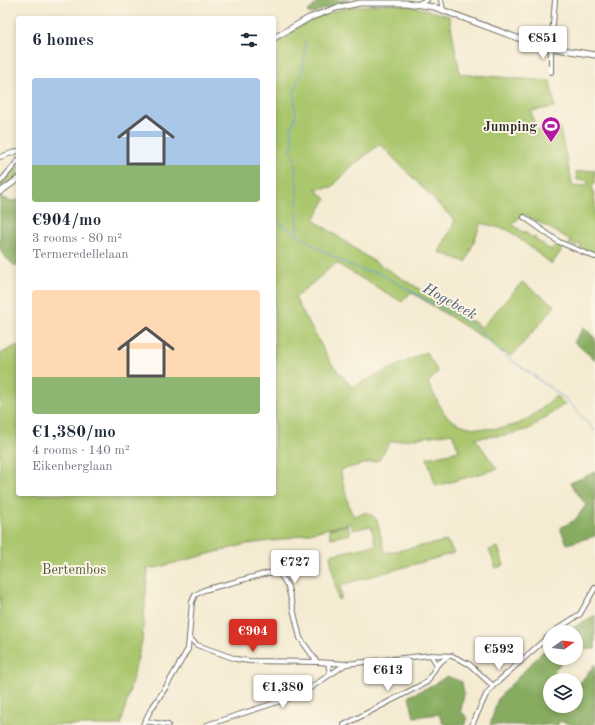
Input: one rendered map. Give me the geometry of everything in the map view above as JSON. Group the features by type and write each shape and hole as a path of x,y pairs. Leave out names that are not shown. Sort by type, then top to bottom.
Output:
{"street":[{"path":"417,4 426,0"},
{"path":"441,0 443,10"},
{"path":"551,72 551,48 555,0"},
{"path":"276,37 305,20 325,11 360,3 406,2 443,10 521,40 551,48 595,55"},
{"path":"0,157 16,152"},
{"path":"0,182 16,163"},
{"path":"0,192 16,180"},
{"path":"524,217 560,242 595,257"},
{"path":"168,725 144,723 188,649 192,602 198,593 204,590 274,572 278,573 288,587 300,638 317,662"},
{"path":"564,625 580,614 595,588"},
{"path":"189,638 197,645 236,659 249,661 346,664 431,655 448,656 459,658 469,664 493,686"},
{"path":"472,725 486,695 493,686 543,641"},
{"path":"188,649 197,645"},
{"path":"431,655 438,666"},
{"path":"344,725 427,682 438,666 448,656"},
{"path":"328,663 330,674"},
{"path":"207,725 298,695 346,664"}],"green space":[{"path":"319,0 349,0 311,14 307,12"},
{"name":"Bertembos","path":"393,4 415,7 449,16 460,74 550,81 555,107 531,111 536,131 559,126 573,187 588,185 587,180 577,180 576,172 595,170 595,184 592,185 595,203 595,253 580,248 580,243 576,246 569,244 571,240 524,214 512,224 524,233 525,231 533,238 536,238 535,239 551,250 556,244 563,248 552,264 508,230 481,223 466,262 439,252 455,221 380,144 352,166 332,187 315,189 326,199 314,220 370,259 482,327 522,282 555,306 512,356 498,350 487,340 411,292 402,302 336,263 295,298 331,363 352,387 426,352 438,372 428,383 446,415 461,425 482,429 504,428 526,420 556,396 565,404 529,429 506,435 475,438 497,469 436,486 427,458 459,451 452,433 390,442 379,460 340,470 350,510 354,516 368,512 377,520 385,553 447,541 454,553 341,585 341,598 338,600 330,555 376,545 371,526 353,530 351,523 280,540 247,544 155,568 148,568 142,641 121,725 0,725 0,354 16,346 16,496 276,496 276,40 327,13 358,6"},
{"path":"16,167 16,177 0,189 0,185"},
{"path":"0,197 11,201 16,200 16,266 3,255 0,248"},
{"path":"584,327 595,338 595,360 574,342"},
{"path":"595,472 595,536 567,544 560,528 575,520 586,505 570,483"},
{"path":"348,525 350,534 331,538 329,529"},
{"path":"498,547 504,565 496,568 489,550"},
{"path":"595,615 595,649 583,650 583,625 577,625"},
{"path":"543,651 543,665 559,665 554,670 557,673 543,673 543,713 583,713 583,679 595,664 595,725 574,725 559,721 558,725 490,725 498,698"},
{"path":"447,676 462,682 464,694 461,711 468,718 465,725 445,725 439,714 414,717 409,696 435,684"}],"waterway":[{"path":"296,232 297,194 294,157 291,152 293,141 291,129 296,115 294,100 296,96 293,95 304,62 305,41"},
{"name":"Hogebeek","path":"276,221 338,260 361,270 377,272 481,330 498,350 567,400 595,431"}],"place":[{"name":"Jumping","path":"551,143"}]}
